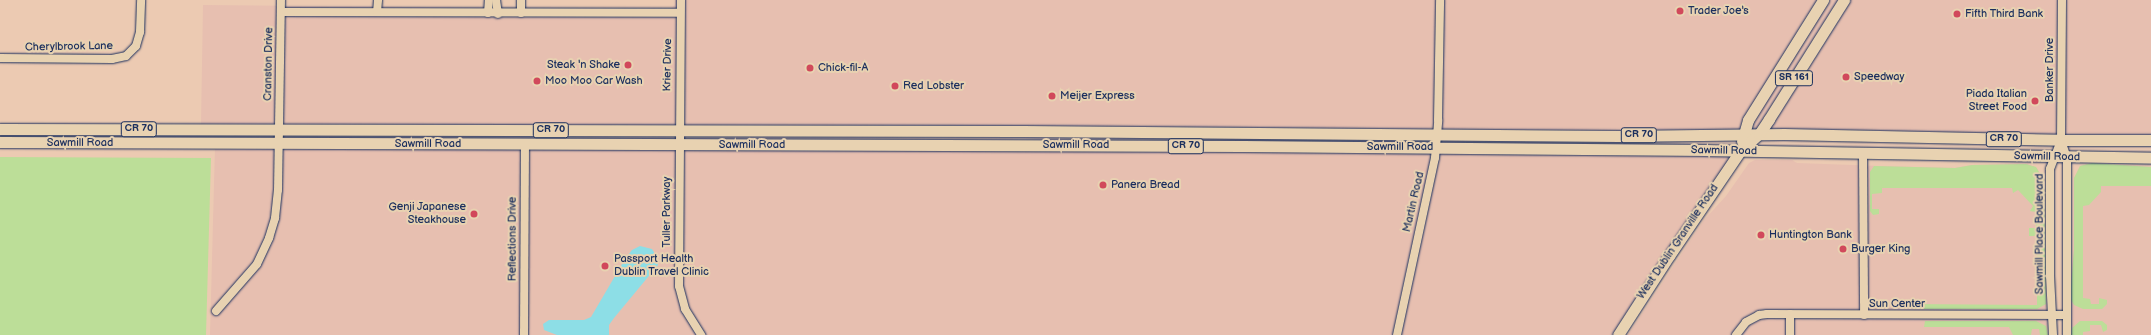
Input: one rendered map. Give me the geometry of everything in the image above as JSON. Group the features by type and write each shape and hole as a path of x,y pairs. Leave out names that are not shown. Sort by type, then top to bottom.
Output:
{"main road":[{"name":"West Dublin Granville Road","path":"1740,151 1743,134 1748,120 1822,0"},
{"name":"West Dublin Granville Road","path":"1618,335 1668,256 1740,151 1759,134 1844,0"},
{"name":"Sawmill Road","path":"0,129 1437,134 1619,136 1759,134 2061,140 2151,140"},
{"name":"Sawmill Road","path":"0,142 1436,148 1740,151 2067,158 2151,158"}],"street":[{"name":"Cherylbrook Lane","path":"0,58 112,59 126,56 136,46 138,39 141,0"},
{"name":"Cranston Drive","path":"278,129 281,0"},
{"path":"377,12 378,0"},
{"path":"488,13 489,0"},
{"path":"496,0 498,14"},
{"path":"521,0 521,13"},
{"name":"Krier Drive","path":"678,131 681,0"},
{"name":"Martin Road","path":"1397,335 1436,148 1440,0"},
{"name":"Banker Drive","path":"2061,140 2062,0"},
{"path":"281,12 498,14 680,13"},
{"path":"216,311 253,270 269,238 276,208 278,129"},
{"name":"Tuller Parkway","path":"678,131 679,286 685,309 701,335"},
{"path":"2061,140 2067,158 2067,335"},
{"name":"Sawmill Place Boulevard","path":"2053,335 2051,315 2050,169 2061,140"},
{"name":"Reflections Drive","path":"524,144 524,335"},
{"path":"1863,154 1864,315"},
{"path":"1790,314 1790,335"},
{"name":"Sun Center","path":"1736,335 1746,322 1759,315 2066,315"}],"shaded area":[{"path":"675,0 2151,0 2151,135 1290,128 201,124 203,5 670,9 675,5"},
{"path":"525,144 1740,151 1615,335 524,335"},
{"path":"215,147 521,148 520,335 210,335"},
{"path":"1755,160 1792,160 1797,163 1955,168 1972,165 2026,164 2036,167 2044,180 2048,335 1628,335 1704,220 1726,196 1749,163"},
{"path":"2092,163 2151,167 2151,335 2071,335 2071,278 2074,250 2074,178 2080,166"}],"green space":[{"path":"0,157 211,158 206,335 0,335"},
{"path":"2092,163 2151,167 2151,186 2101,186 2101,192 2089,205 2083,206 2083,298 2090,299 2091,304 2099,304 2099,298 2107,300 2107,304 2102,309 2083,309 2074,305 2070,298 2074,250 2074,178 2080,166"},
{"path":"2026,164 2036,167 2044,180 2046,304 2037,309 1914,309 1910,307 1909,304 2037,305 2037,236 2029,236 2029,228 2036,228 2036,212 2030,211 2033,206 2018,190 2013,193 2012,188 1882,188 1882,193 1872,194 1872,209 1879,209 1879,214 1873,215 1870,211 1870,172 1874,166 1955,168 1972,165"},
{"path":"1925,321 2036,321 2046,326 2048,335 2040,335 2039,329 2032,329 2031,335 2013,335 2009,327 1924,327"},
{"path":"2080,321 2102,321 2107,325 2107,330 2103,332 2101,325 2090,325 2090,331 2083,332 2083,335 2071,335 2072,328"}],"water":[{"path":"640,246 652,249 657,257 658,265 609,325 609,335 557,335 544,330 543,324 549,320 584,320 591,317 625,259 632,250"}],"place":[{"name":"Trader Joe's","path":"1680,11"},
{"name":"Fifth Third Bank","path":"1957,14"},
{"name":"Steak 'n Shake","path":"628,65"},
{"name":"Chick-fil-A","path":"810,68"},
{"name":"Speedway","path":"1846,77"},
{"name":"Moo Moo Car Wash","path":"537,81"},
{"name":"Red Lobster","path":"895,86"},
{"name":"Meijer Express","path":"1052,96"},
{"name":"Piada Italian Street Food","path":"2035,101"},
{"name":"Panera Bread","path":"1103,185"},
{"name":"Genji Japanese Steakhouse","path":"474,214"},
{"name":"Huntington Bank","path":"1761,235"},
{"name":"Burger King","path":"1843,249"},
{"name":"Passport Health Dublin Travel Clinic","path":"605,266"}]}
